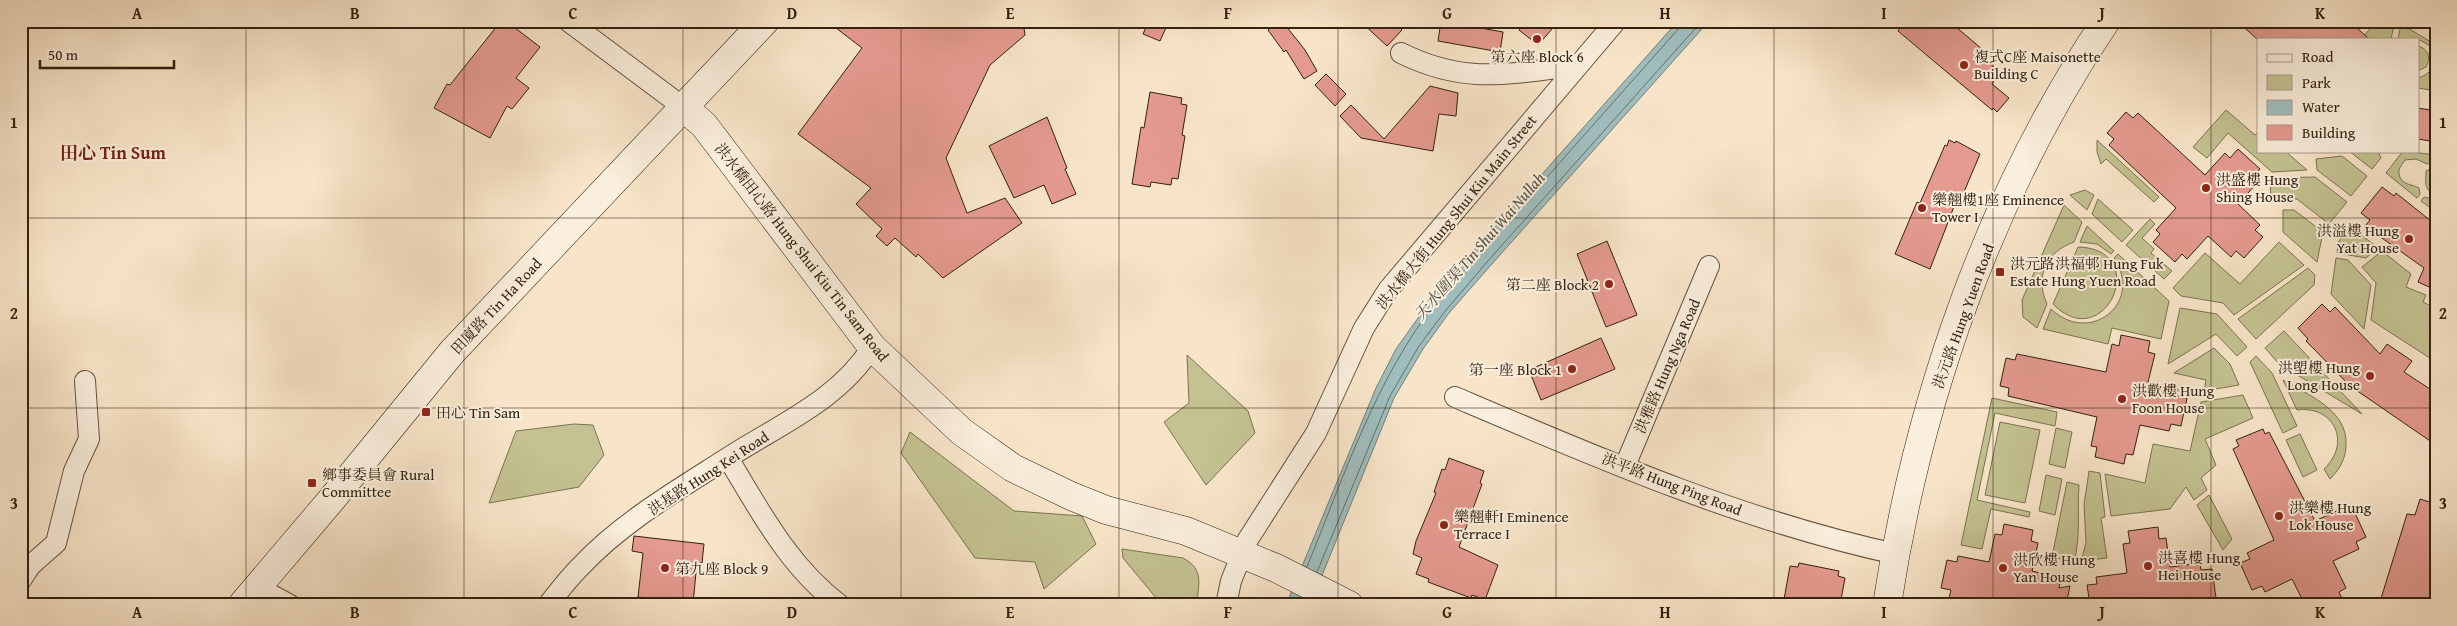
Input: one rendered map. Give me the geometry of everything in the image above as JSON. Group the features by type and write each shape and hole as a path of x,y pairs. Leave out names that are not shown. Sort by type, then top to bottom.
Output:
{"street":[{"path":"568,21 683,107"},
{"name":"田廈路 Tin Ha Road","path":"250,596 452,352 765,21"},
{"name":"洪水橋大街 Hung Shui Kiu Main Street","path":"1226,605 1231,581 1247,542 1316,433 1364,328 1388,290 1616,21"},
{"name":"洪元路 Hung Yuen Road","path":"1887,605 1909,491 1933,399 1980,264 2013,186 2040,129 2063,88 2106,21"},
{"path":"1401,53 1440,70 1482,76 1578,65"},
{"name":"洪水橋田心路 Hung Shui Kiu Tin Sam Road","path":"683,107 704,125 872,347 962,432 1013,468 1106,510 1186,531 1276,568 1348,605"},
{"name":"洪雅路 Hung Nga Road","path":"1625,466 1709,266"},
{"name":"洪基路 Hung Kei Road","path":"548,605 580,566 632,522 728,458 813,407 858,368 872,347"},
{"path":"21,580 32,565 56,543 74,471 89,439 85,381"},
{"name":"洪平路 Hung Ping Road","path":"1455,397 1625,466 1793,529 1896,554"},
{"path":"728,458 785,550 813,582 840,605"},
{"path":"250,596 290,605"}],"green space":[{"path":"2377,21 2395,21 2391,38 2362,38"},
{"path":"2401,24 2436,45 2436,91 2420,88 2420,77 2428,73 2433,66 2435,57 2432,47 2420,40 2420,38 2398,38"},
{"path":"2420,46 2425,49 2429,57 2426,67 2420,70"},
{"path":"2226,110 2255,135 2257,133 2257,152 2286,152 2307,170 2272,172 2228,133 2207,158 2193,147"},
{"path":"2097,140 2159,197 2154,202 2106,159 2101,164 2097,152"},
{"path":"2350,152 2378,152 2381,158 2372,169"},
{"path":"2402,152 2436,155 2436,161 2427,164 2416,159 2405,160 2399,169 2402,181 2419,188 2420,194 2417,198 2386,173"},
{"path":"2342,156 2367,176 2351,196 2317,170 2316,159"},
{"path":"2436,167 2436,195 2427,188 2426,171"},
{"path":"2315,177 2347,202 2329,224 2297,199 2271,200 2270,178"},
{"path":"2085,190 2094,195 2087,210 2070,195"},
{"path":"2424,197 2432,199 2436,205 2436,212 2421,201"},
{"path":"2098,199 2133,230 2122,242 2092,214"},
{"path":"2064,205 2082,222 2074,242 2056,252 2045,267 2042,285 2047,304 2037,328 2023,317 2022,300"},
{"path":"2283,210 2294,210 2323,232 2317,262 2283,232"},
{"path":"2150,219 2155,224 2142,238 2154,249 2151,253 2172,271 2164,279 2126,245"},
{"path":"2087,226 2114,251 2111,254 2097,244 2080,242"},
{"path":"2350,226 2378,248 2366,258 2337,253 2339,241"},
{"path":"2279,242 2304,265 2234,315 2223,303 2181,296 2173,288 2205,253 2240,284"},
{"path":"2078,247 2101,252 2113,264 2117,280 2113,296 2104,310 2089,318 2072,317 2053,304"},
{"path":"2382,251 2411,274 2406,287 2426,295 2423,302 2431,306 2436,300 2436,362 2371,320 2376,283 2362,267"},
{"path":"2118,254 2169,301 2161,339 2112,328 2108,344 2043,329 2051,309 2066,319 2082,323 2096,321 2108,314 2118,304 2122,290 2122,275 2114,258"},
{"path":"2336,258 2348,260 2371,285 2364,329 2331,294"},
{"path":"2308,268 2315,275 2314,285 2256,339 2238,319"},
{"path":"2180,308 2217,314 2247,347 2237,356 2216,334 2168,364"},
{"path":"2284,331 2362,414 2279,364 2265,348"},
{"path":"2214,348 2230,364 2239,385 2204,391 2206,380 2174,373"},
{"path":"1187,355 1248,411 1255,433 1206,485 1164,422 1189,403"},
{"path":"2256,356 2272,373 2297,426 2283,433 2250,362"},
{"path":"2283,380 2325,405 2341,422 2345,433 2346,450 2341,464 2330,479 2324,469 2332,459 2337,448 2338,438 2335,428 2321,413 2310,410 2297,410"},
{"path":"2243,395 2253,418 2205,439 2216,465 2201,478 2207,490 2194,500 2186,487 2170,509 2111,516 2105,474 2145,483 2153,444 2190,451 2201,402"},
{"path":"1992,398 2057,412 2055,426 1995,413 1977,500 2030,512 2029,517 1991,509 1982,549 1961,545"},
{"path":"2000,422 2040,430 2025,503 1985,495"},
{"path":"574,424 593,425 604,455 579,487 489,503 516,431"},
{"path":"2056,428 2072,432 2065,468 2049,464"},
{"path":"910,432 1014,511 1082,516 1096,544 1044,589 1035,562 975,558 901,453"},
{"path":"2300,434 2317,470 2303,477 2286,440"},
{"path":"2089,471 2100,473 2105,517 2101,518 2107,558 2081,561 2086,543 2084,505"},
{"path":"2046,475 2062,479 2055,515 2039,511"},
{"path":"2067,482 2079,485 2078,533 2074,562 2052,557"},
{"path":"2209,495 2232,539 2223,550 2197,505"},
{"path":"1122,549 1183,558 1190,563 1195,567 1199,578 1197,605 1162,605 1123,558"}],"water":[{"name":"天水圍渠 Tin Shui Wai Nullah","path":"1678,21 1709,21 1449,313 1423,349 1394,398 1310,605 1286,605 1376,388 1396,349 1433,297"}],"building":[{"path":"501,21 506,21 540,47 516,78 529,88 512,109 507,106 490,138 434,108 447,84 450,85"},
{"path":"827,21 1023,21 1025,35 990,65 946,158 967,213 1005,198 1022,223 943,278 918,254 916,257 895,238 887,246 876,236 882,229 856,204 871,188 798,134 862,48"},
{"path":"1149,21 1169,21 1160,41 1143,34"},
{"path":"1268,21 1282,21 1305,50 1317,71 1304,79 1286,50 1284,52 1268,30 1272,27"},
{"path":"1360,21 1392,21 1402,30 1387,46"},
{"path":"1441,21 1503,32 1500,52 1438,41"},
{"name":"第六座 Block 6","path":"1526,21 1559,21 1538,45 1519,30"},
{"name":"複式C座 Maisonette Building C","path":"1906,21 1949,21 1989,55 1985,60 1999,71 1992,84 2009,98 1997,112 1993,108 1992,110 1898,31"},
{"path":"2237,21 2363,21 2357,28 2368,38 2257,38"},
{"path":"1326,74 1346,94 1335,106 1315,85"},
{"path":"1430,86 1458,93 1456,116 1439,114 1433,151 1361,138 1340,116 1351,105 1384,139"},
{"path":"1150,92 1182,98 1181,104 1187,105 1182,135 1185,136 1178,179 1172,178 1171,185 1151,182 1150,187 1132,184 1141,127 1144,128"},
{"path":"2420,108 2436,111 2436,142 2420,139"},
{"name":"洪盛樓 Hung Shing House","path":"2126,112 2133,118 2138,113 2205,175 2225,153 2230,158 2238,149 2260,169 2252,178 2257,183 2238,204 2260,225 2255,230 2263,237 2244,258 2236,251 2231,257 2208,236 2187,259 2182,254 2175,262 2153,242 2160,234 2156,230 2176,208 2109,145 2114,139 2107,133"},
{"path":"1047,117 1076,194 1052,204 1044,185 1014,198 989,146"},
{"name":"樂翹樓1座 Eminence Tower I","path":"1949,140 1955,143 1956,141 1980,154 1961,199 1958,197 1930,269 1895,254 1917,202 1920,203 1945,145 1947,146"},
{"name":"洪溢樓 Hung Yat House","path":"2382,187 2394,196 2396,193 2436,225 2436,290 2418,282 2424,268 2365,226 2370,220 2361,213"},
{"name":"第二座 Block 2","path":"1607,241 1637,315 1606,327 1577,254"},
{"name":"洪塱樓 Hung Long House","path":"2322,304 2330,312 2335,307 2380,354 2387,344 2412,361 2404,372 2436,393 2436,445 2355,391 2306,341 2308,339 2298,328"},
{"name":"洪歡樓 Hung Foon House","path":"2121,335 2150,341 2148,352 2155,354 2148,382 2178,389 2177,396 2187,398 2181,426 2171,424 2169,431 2140,425 2133,455 2126,454 2124,464 2095,457 2097,447 2091,446 2097,417 2008,396 2009,388 2000,386 2006,358 2015,360 2017,354 2106,372 2112,344 2119,346"},
{"name":"第一座 Block 1","path":"1601,338 1615,369 1541,400 1529,370"},
{"name":"洪樂樓 Hung Lok House","path":"2263,429 2265,434 2269,432 2315,521 2341,509 2343,515 2354,511 2366,537 2356,542 2359,549 2333,561 2346,588 2339,592 2343,601 2336,605 2305,605 2292,579 2265,592 2262,586 2252,590 2240,563 2250,559 2247,553 2274,540 2233,449 2239,446 2236,440"},
{"name":"樂翹軒I Eminence Terrace I","path":"1449,458 1484,471 1480,483 1482,484 1459,547 1498,565 1485,600 1472,595 1471,598 1428,582 1429,579 1416,574 1422,558 1413,554 1416,541 1436,493 1434,492 1442,469 1445,470"},
{"path":"2420,499 2436,504 2436,605 2379,605 2407,514 2415,515"},
{"name":"洪欣樓 Hung Yan House","path":"2004,524 2033,530 2031,541 2038,543 2032,571 2061,578 2059,588 2070,586 2066,605 1979,605 1949,598 1951,590 1941,588 1947,560 1957,562 1958,556 1989,562 1995,534 2002,535"},
{"name":"洪喜樓 Hung Hei House","path":"2158,527 2159,539 2166,538 2170,567 2200,563 2201,570 2212,569 2216,598 2205,599 2206,605 2090,605 2087,585 2097,584 2096,577 2127,573 2123,544 2130,543 2128,531"},
{"name":"第九座 Block 9","path":"634,536 704,544 702,563 697,562 693,604 638,597 643,553 632,551"},
{"path":"1799,563 1839,571 1838,576 1845,578 1840,605 1783,605 1790,566 1798,567"}],"place":[{"name":"第六座 Block 6","path":"1537,39"},
{"name":"複式C座 Maisonette Building C","path":"1964,65"},
{"name":"洪盛樓 Hung Shing House","path":"2206,188"},
{"name":"樂翹樓1座 Eminence Tower I","path":"1922,208"},
{"name":"洪溢樓 Hung Yat House","path":"2409,239"},
{"name":"洪元路洪福邨 Hung Fuk Estate Hung Yuen Road","path":"2000,272"},
{"name":"第二座 Block 2","path":"1609,284"},
{"name":"第一座 Block 1","path":"1572,369"},
{"name":"洪塱樓 Hung Long House","path":"2370,376"},
{"name":"洪歡樓 Hung Foon House","path":"2122,399"},
{"name":"田心 Tin Sam","path":"426,412"},
{"name":"鄉事委員會 Rural Committee","path":"312,483"},
{"name":"洪樂樓 Hung Lok House","path":"2279,516"},
{"name":"樂翹軒I Eminence Terrace I","path":"1444,525"},
{"name":"洪喜樓 Hung Hei House","path":"2148,566"},
{"name":"第九座 Block 9","path":"665,568"},
{"name":"洪欣樓 Hung Yan House","path":"2003,568"}],"district":[{"name":"田心 Tin Sum","path":"113,152"}]}
